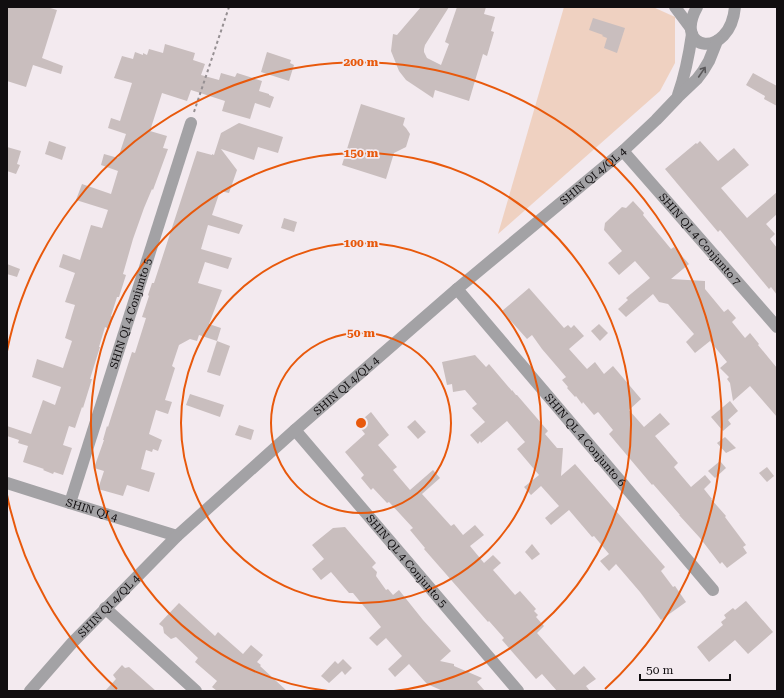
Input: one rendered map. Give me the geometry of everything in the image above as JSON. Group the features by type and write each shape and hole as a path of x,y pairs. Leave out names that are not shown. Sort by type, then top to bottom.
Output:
{"street":[{"path":"675,7 696,40 705,44 711,44 717,41"},
{"name":"SHIN QI 4/QL 4","path":"678,97 687,63 693,14 697,7"},
{"name":"SHIN QI 4/QL 4","path":"30,691 105,608 177,536 294,430 457,289 623,151 656,120 697,79 703,71 717,41 723,37 727,31 737,9"},
{"name":"SHIN QI 4 Conjunto 5","path":"70,503 191,123"},
{"name":"SHIN QL 4 Conjunto 7","path":"623,151 777,327"},
{"name":"SHIN QL 4 Conjunto 6","path":"457,289 713,590"},
{"name":"SHIN QL 4 Conjunto 5","path":"294,430 518,691"},
{"name":"SHIN QI 4","path":"7,483 177,536"},
{"path":"105,608 196,691"}],"path":[{"path":"191,123 229,7"}],"shaded area":[{"path":"564,7 653,7 675,17 675,63 660,91 498,234"}],"building":[{"path":"7,7 47,7 57,10 42,58 63,66 61,74 33,65 26,87 7,81"},
{"path":"421,7 449,7 424,49 427,58 441,65 449,44 445,42 457,7 486,7 484,14 495,17 491,31 494,32 487,56 483,54 469,101 435,90 433,98 406,80 399,71 391,51 393,34 397,35"},
{"path":"593,18 625,28 617,53 604,48 607,38 589,30"},
{"path":"165,44 195,53 193,60 205,64 201,75 219,80 221,73 235,77 237,73 262,81 259,91 274,97 270,108 255,103 250,119 222,111 225,101 191,90 187,101 162,93 150,131 167,136 163,148 168,149 133,239 123,274 126,275 111,316 113,317 109,329 105,327 83,408 82,407 75,428 69,426 63,445 72,448 63,475 54,472 53,474 43,470 44,469 23,462 28,446 18,443 19,440 7,436 7,426 31,434 43,400 55,405 61,387 32,377 37,359 63,368 72,341 65,338 75,305 65,302 75,273 59,267 63,254 80,260 91,225 102,228 108,210 76,200 82,184 111,194 118,171 101,165 104,154 118,158 126,134 108,128 111,118 120,121 132,83 114,78 122,56 133,59 135,52 147,55 149,49 163,53"},
{"path":"267,52 291,60 290,63 294,65 289,81 261,72"},
{"path":"753,73 777,86 777,106 764,99 765,96 746,85"},
{"path":"361,104 405,118 403,125 410,134 406,147 394,153 386,179 342,165"},
{"path":"239,123 283,137 278,153 258,147 254,160 221,149 237,170 229,193 220,191 212,215 243,225 239,234 208,225 201,249 232,258 228,269 205,262 198,283 222,290 209,324 221,328 217,341 199,335 197,341 190,339 179,345 172,366 175,368 165,400 172,402 168,414 156,410 149,434 162,440 158,451 153,449 152,452 146,450 141,469 155,473 149,492 127,485 123,496 98,489 104,471 94,468 132,352 135,353 146,318 142,317 149,296 148,295 152,283 154,283 197,151 214,155 221,133"},
{"path":"49,141 66,147 62,160 45,154"},
{"path":"700,141 718,161 734,148 749,165 721,188 747,218 777,192 777,214 766,224 775,234 770,239 777,248 777,295 771,287 769,289 720,230 718,232 665,169"},
{"path":"7,147 21,151 17,164 20,165 16,174 7,171"},
{"path":"633,201 671,249 674,247 689,264 671,279 705,281 705,289 724,312 728,309 736,318 732,322 745,338 750,333 777,368 777,417 750,386 733,401 730,383 727,379 729,377 720,368 727,362 710,341 695,353 686,342 694,334 668,304 659,302 653,294 626,317 618,309 628,300 626,298 650,278 635,261 619,275 608,263 622,251 604,230 605,223 622,207 626,208"},
{"path":"284,218 297,222 294,232 281,228"},
{"path":"7,264 20,269 17,277 7,274"},
{"path":"529,288 564,328 568,325 571,328 574,325 584,336 569,349 587,369 595,362 604,374 613,366 641,399 629,410 644,427 660,413 670,424 655,436 678,463 674,467 691,487 705,475 711,482 704,489 726,516 725,517 746,545 743,547 747,553 727,568 722,562 720,564 700,538 653,484 652,485 609,434 613,430 599,413 598,412 594,415 583,402 582,404 567,388 568,387 562,380 566,377 532,335 527,339 502,311"},
{"path":"599,324 608,333 600,341 591,331"},
{"path":"217,341 230,346 220,376 207,372"},
{"path":"475,355 486,367 489,364 517,395 548,431 545,434 557,448 563,448 561,476 575,464 665,567 661,571 673,587 675,586 686,602 661,620 616,564 609,571 600,561 609,554 569,510 551,525 545,518 559,506 541,486 531,495 524,487 539,475 517,449 525,442 507,421 481,443 480,441 478,444 470,435 485,422 472,408 477,404 465,390 453,392 452,384 447,385 442,362"},
{"path":"190,394 224,405 220,417 186,405"},
{"path":"730,401 738,411 728,420 731,424 723,431 711,417"},
{"path":"371,412 389,435 378,445 397,467 393,470 410,490 433,470 440,478 422,494 451,526 454,524 463,535 475,525 484,535 470,546 484,563 493,555 501,563 493,570 515,595 520,591 536,609 534,611 538,615 536,617 544,626 537,633 574,675 584,666 596,679 586,686 590,691 557,691 542,674 536,679 502,640 504,638 489,621 488,622 424,549 425,548 410,530 413,528 389,502 387,503 373,488 371,490 361,478 364,475 345,452 365,434 357,424"},
{"path":"415,420 426,432 418,439 407,427"},
{"path":"239,425 254,430 251,440 235,435"},
{"path":"725,437 736,448 726,453 717,443"},
{"path":"720,461 726,468 715,478 708,471"},
{"path":"767,467 774,476 767,482 759,473"},
{"path":"345,527 376,563 372,567 377,572 376,576 386,590 388,589 393,595 399,590 451,651 440,661 454,664 454,666 482,678 477,682 485,691 443,691 427,684 409,664 395,677 388,669 402,656 386,638 377,646 369,638 381,627 353,593 349,593 331,572 321,580 312,569 324,559 312,545 333,528"},
{"path":"532,544 540,554 532,560 525,552"},
{"path":"746,601 773,632 748,654 735,640 709,662 697,647 723,625 721,622 726,618 724,615 733,608 735,610"},
{"path":"179,603 215,636 218,632 243,654 251,645 263,655 257,662 261,665 260,666 287,691 217,691 212,687 217,681 195,662 198,658 176,637 171,639 164,633 163,627 159,624"},
{"path":"343,659 352,668 345,675 342,671 329,683 321,676 335,661 338,664"},
{"path":"122,665 125,668 129,667 156,691 105,691 116,679 113,675"}]}
